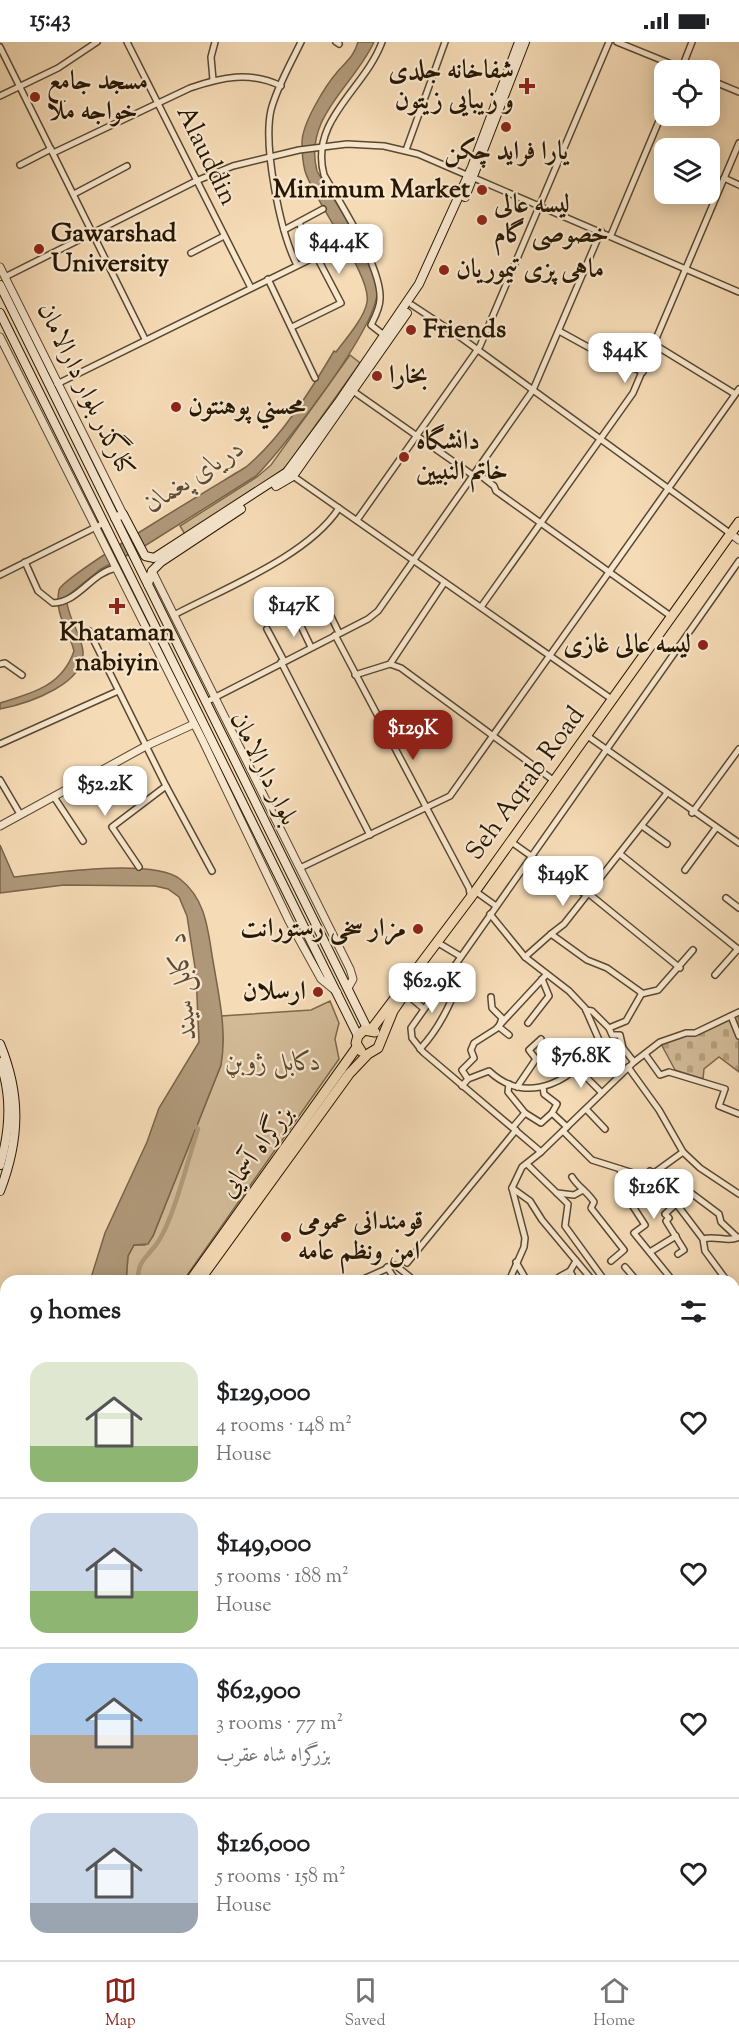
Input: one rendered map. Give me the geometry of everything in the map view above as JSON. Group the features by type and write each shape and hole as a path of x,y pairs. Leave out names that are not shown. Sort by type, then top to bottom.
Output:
{"highway":[{"name":"Seh Aqrab Road","path":"380,1041 393,1011 472,895 739,522"},
{"path":"369,1030 377,1034 380,1041 375,1051 368,1054 357,1047 358,1036 369,1030 472,895"},
{"name":"بزرگراه آسمایی","path":"194,1275 357,1047"},
{"name":"بزرگراه آسمایی","path":"203,1275 304,1133 349,1074 368,1054"}],"main road":[{"path":"148,584 152,571 293,476 353,391 419,284 471,177 519,42"},
{"path":"366,368 412,306 471,177 525,42"},
{"path":"0,285 22,320 50,388 115,518 123,514"},
{"path":"0,313 104,523"},
{"name":"کنارگذر بلوار دارالامان","path":"123,514 146,557 150,559 163,554 282,476 366,368"},
{"path":"86,486 97,481"},
{"name":"بلوار دارالامان","path":"115,518 369,1030"},
{"name":"بلوار دارالامان","path":"104,523 358,1036"},
{"path":"144,600 155,599"},
{"path":"0,1044 14,1085 16,1127 13,1147 0,1191"},
{"path":"0,1062 7,1081 8,1128 0,1165"}],"street":[{"path":"0,96 58,68 98,42"},
{"name":"Alauddin","path":"127,42 251,288"},
{"path":"213,80 211,57 215,42"},
{"path":"382,42 364,76 334,112 321,147 321,165 324,175 365,249 378,282 381,298 371,327 385,336"},
{"path":"406,150 445,42"},
{"path":"357,520 477,350 609,42"},
{"path":"617,42 659,60"},
{"path":"686,60 692,42"},
{"path":"297,265 284,230 272,158 271,110 300,43"},
{"path":"0,47 145,339"},
{"path":"20,165 213,80 249,76 281,86"},
{"path":"720,84 739,93"},
{"path":"611,236 657,126"},
{"path":"481,607 633,393 688,268 739,143"},
{"path":"5,277 196,181 233,166 299,150 362,144 406,150 688,268 739,292"},
{"path":"74,194 127,166"},
{"path":"724,178 739,184"},
{"path":"284,230 323,209"},
{"path":"292,327 340,303 298,222"},
{"path":"206,702 378,611 533,390 601,231"},
{"path":"191,253 224,236"},
{"path":"50,388 145,339 317,256"},
{"name":"کنارگذر بلوار دارالامان","path":"0,267 22,320 58,384 123,514"},
{"path":"268,279 315,378"},
{"path":"412,306 533,390 739,540"},
{"path":"559,331 599,353 643,372"},
{"name":"کنارگذر بلوار دارالامان","path":"0,337 114,565"},
{"path":"300,868 450,796 549,653 737,392 655,345"},
{"path":"353,391 474,476 480,475 494,486 496,491 672,617"},
{"path":"293,476 444,583 549,653 613,700"},
{"path":"174,615 295,552 330,523 339,508"},
{"path":"0,575 104,523"},
{"path":"541,1152 420,1049 412,1038 411,1028 739,561"},
{"path":"25,562 38,591 49,602 58,603 67,601 93,578 114,565 289,921 321,980 336,992"},
{"path":"152,571 353,979 348,988"},
{"path":"390,664 444,583"},
{"path":"325,604 355,675 472,895 496,906"},
{"path":"297,618 311,647"},
{"path":"267,629 370,835"},
{"path":"89,631 166,786 212,871"},
{"path":"0,664 5,663 22,675"},
{"path":"355,675 390,664 401,668 553,780"},
{"path":"0,744 118,691"},
{"path":"0,826 146,746 194,724"},
{"path":"586,735 692,813 738,840"},
{"path":"692,813 739,749"},
{"path":"0,780 20,814"},
{"path":"140,867 112,827 166,786"},
{"path":"525,957 564,924 667,793"},
{"path":"54,797 83,841"},
{"path":"642,826 667,844"},
{"path":"685,870 716,828"},
{"path":"510,841 583,893 588,893 680,968"},
{"path":"620,854 738,946 715,975"},
{"path":"726,897 739,908"},
{"path":"462,1086 468,1079 489,1071 497,1079 517,1087 543,1087 568,1077 578,1069 599,1040 586,1010 569,991 544,977 490,914"},
{"path":"551,934 587,960 607,968 642,994"},
{"path":"440,944 460,956"},
{"path":"609,1028 626,1021 642,994 658,990 680,968 693,950"},
{"path":"420,1049 439,1027 459,981 447,975"},
{"path":"468,1079 462,1070 474,1058 471,1050 474,1044 496,1029 544,977"},
{"path":"528,1023 549,996 544,977"},
{"path":"405,993 423,1008"},
{"path":"491,997 492,1008 502,1018 499,1027 509,1035"},
{"path":"586,1010 592,1011 609,1028 612,1035 620,1035 623,1048 634,1062"},
{"path":"511,1275 524,1247 525,1238 512,1188 517,1174 628,1067 664,1040 686,1033 695,1033 739,1012"},
{"path":"731,1016 739,1036"},
{"path":"517,1087 536,1059 529,1050 541,1039"},
{"path":"645,1054 660,1075 669,1072 725,1089 718,1106 739,1114"},
{"path":"628,1067 659,1110 683,1152 700,1168 739,1194"},
{"path":"578,1069 601,1092"},
{"path":"509,1084 508,1092 525,1113 541,1123 552,1113 557,1104 544,1094 543,1087"},
{"path":"586,1108 605,1129"},
{"path":"407,1263 525,1113"},
{"path":"552,1113 592,1160 646,1177 677,1203 703,1239 705,1251 723,1275"},
{"path":"646,1177 650,1171 654,1173 683,1152"},
{"path":"527,1164 568,1204 565,1226 601,1275"},
{"path":"620,1169 623,1182 635,1199 632,1205 645,1225 633,1233 668,1275"},
{"path":"572,1177 594,1202 591,1208 624,1250 611,1261"},
{"path":"660,1188 666,1180 674,1185 679,1184 719,1214 721,1222 738,1237 729,1241 712,1236 703,1239"},
{"path":"512,1188 530,1201 542,1220 587,1275"},
{"path":"556,1192 574,1195 584,1190"},
{"path":"677,1203 665,1214 669,1218 666,1221 684,1250 678,1254"},
{"path":"650,1252 676,1236"},
{"path":"565,1275 576,1261"},
{"path":"516,1262 523,1275"},
{"path":"371,1275 395,1265 408,1275"},
{"path":"387,1267 392,1275"},
{"path":"625,1268 631,1275"},
{"path":"570,1271 572,1275"}],"green space":[{"path":"350,355 360,363 288,464 278,475 186,536 180,526 257,477 271,465"},
{"name":"دکابل ژوبڼ","path":"330,1001 339,1023 335,1039 339,1059 187,1275 126,1275 128,1256 134,1245 145,1245 153,1236 221,1065 223,1040 221,1016 311,1010"},
{"path":"739,1012 739,1072 719,1057 704,1069 703,1079 675,1070 660,1042 692,1034"}],"shaded area":[{"path":"358,42 374,42 324,118 317,134 315,152 317,171 361,245 374,275 377,289 374,306 364,329 307,414 256,476 143,547 101,569 66,597 82,646 82,659 77,671 67,681 40,697 0,709 0,703 24,696 54,680 69,663 74,651 60,615 58,599 59,590 67,581 113,549 246,467 283,428 334,351 336,352 363,314 367,302 361,274 310,184 305,171 302,147 305,127 315,106 333,78 352,55"},
{"path":"0,845 14,877 75,870 125,868 166,873 180,879 189,887 205,917 222,1013 221,1065 153,1236 148,1244 134,1245 128,1256 126,1275 92,1275 105,1233 147,1142 159,1108 199,1042 196,974 187,916 179,897 168,889 155,886 64,885 0,893"}],"waterway":[{"path":"138,1275 141,1263 158,1242 175,1204 198,1129 193,1123"}],"place":[{"name":"شفاخانه جلدی و زیبایی زیتون","path":"527,86"},
{"name":"مسجد جامع خواجه ملا","path":"35,97"},
{"name":"یارا فراید چکن","path":"506,127"},
{"name":"Minimum Market","path":"482,190"},
{"name":"لیسه عالی خصوصی گام","path":"482,220"},
{"name":"Gawarshad University","path":"39,249"},
{"name":"ماهی پزی تیموریان","path":"444,270"},
{"name":"Friends","path":"411,330"},
{"name":"بخارا","path":"377,376"},
{"name":"محسني پوهنتون","path":"176,407"},
{"name":"دانشگاه خاتم النبیین","path":"404,457"},
{"name":"Khataman nabiyin","path":"117,606"},
{"name":"لیسه عالی غازی","path":"703,645"},
{"name":"مزار سخی رستورانت","path":"418,929"},
{"name":"ارسلان","path":"318,992"},
{"name":"قومندانی عمومی امن ونظم عامه","path":"286,1237"}],"water label":[{"name":"دریای پغمان","path":"195,477"},
{"name":"د کابل سيند","path":"184,986"}]}
